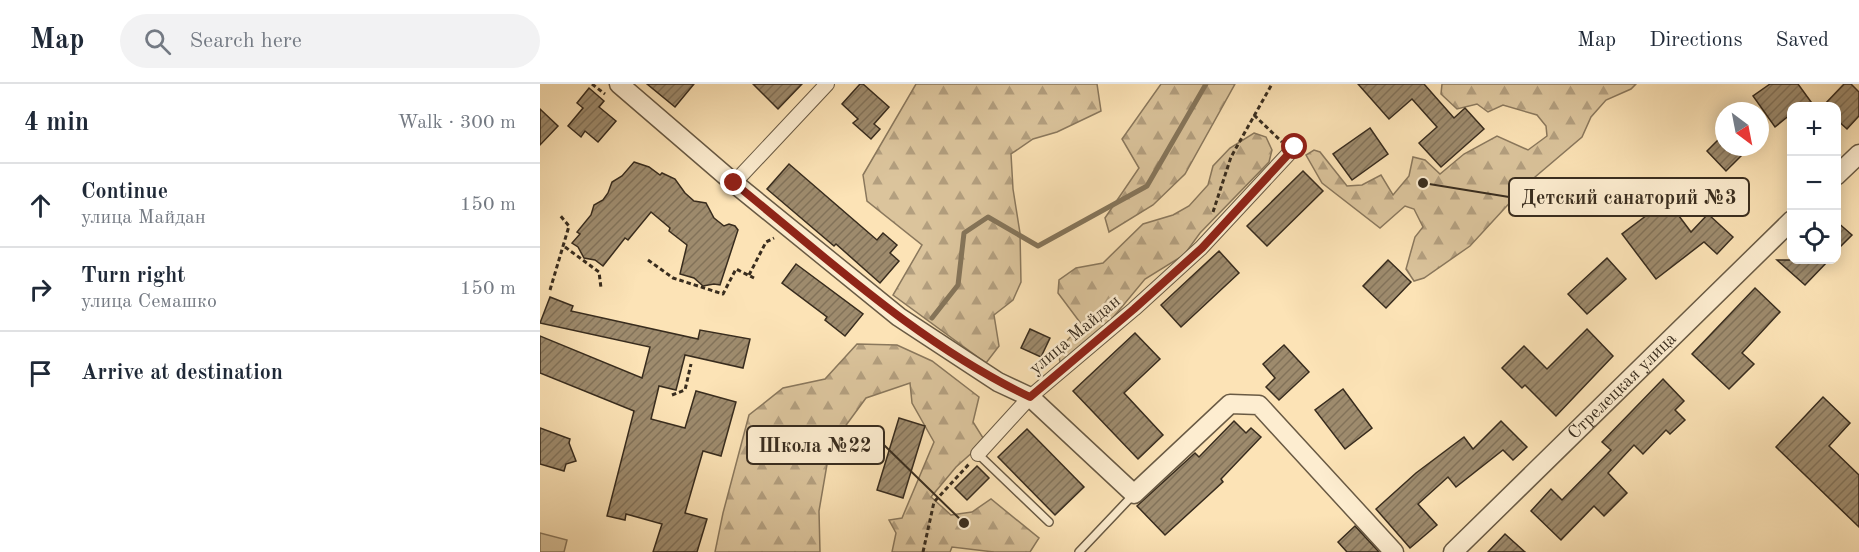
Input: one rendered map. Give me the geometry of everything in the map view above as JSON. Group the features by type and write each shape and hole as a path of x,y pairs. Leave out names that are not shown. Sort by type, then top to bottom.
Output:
{"street":[{"path":"619,84 734,183 899,317 998,382 1030,397 1134,494 1230,404 1259,405 1394,552"},
{"path":"734,183 827,84"},
{"name":"улица Майдан","path":"978,454 1030,397 1202,248 1293,149"},
{"path":"1841,171 1859,154"},
{"name":"Стрелецкая улица","path":"1453,552 1787,224"}],"lane":[{"path":"978,454 1050,522"},
{"path":"1078,552 1134,494"}],"path":[{"path":"1212,214 1231,157 1272,84"},
{"path":"1254,115 1293,149"},
{"path":"550,290 570,226 559,214"},
{"path":"749,275 766,242 777,236"},
{"path":"565,246 598,272 602,288"},
{"path":"648,260 673,278 723,294 736,269 754,278"},
{"path":"672,395 685,390 691,364"},
{"path":"923,552 934,502 978,454"}],"green space":[{"path":"916,84 1097,84 1101,111 1057,132 1033,139 1011,154 1013,189 1020,233 1021,282 1013,300 994,315 999,346 986,363 893,295 922,245 867,201 863,175"},
{"path":"1161,84 1235,84 1185,174 1153,205 1109,232 1105,218 1139,168 1122,139"},
{"path":"1442,84 1636,84 1631,89 1606,100 1591,117 1582,137 1528,183 1470,246 1424,278 1414,281 1406,269 1415,237 1423,227 1414,209 1405,206 1380,228 1322,183 1306,155 1314,150 1320,152 1347,186 1362,185 1381,175 1393,195 1409,176 1413,157 1425,160 1440,174 1464,154 1497,136 1528,150 1547,136 1546,126 1537,115 1503,105 1488,112 1477,104 1457,109 1441,94"},
{"path":"1254,133 1266,137 1272,150 1269,162 1200,233 1184,255 1145,279 1096,338 1076,356 1060,362 1060,351 1082,325 1058,293 1059,280 1076,268 1103,263 1143,224 1173,215 1189,206 1208,185 1213,166 1230,148"},
{"path":"857,344 897,345 932,361 979,397 973,422 985,441 956,467 931,497 951,515 972,512 991,499 1039,538 1030,552 994,552 952,547 950,552 892,552 896,533 889,520 902,518 934,442 912,403 910,383 866,398 830,447 819,511 820,552 715,552 749,415 783,388 825,379"},
{"path":"540,533 567,540 564,552 540,552"}],"building":[{"path":"647,84 694,84 675,107"},
{"path":"753,84 802,84 778,109"},
{"path":"860,84 863,84 889,107 874,124 880,129 871,139 853,123 858,119 842,104"},
{"path":"1358,84 1424,84 1454,118 1465,108 1484,129 1441,167 1419,143 1437,127 1412,99 1389,119"},
{"path":"1770,84 1798,84 1811,102 1787,102 1787,117 1775,127 1769,119 1769,102 1757,102 1753,96"},
{"path":"1844,84 1851,84 1859,92 1859,116 1847,129 1841,124 1841,102 1827,102"},
{"path":"589,88 604,101 599,107 616,121 598,142 585,131 581,137 568,126 583,108 577,103"},
{"path":"540,109 558,126 540,145"},
{"path":"1370,128 1388,154 1352,180 1333,154"},
{"path":"1715,143 1715,156 1741,156 1726,171 1707,151"},
{"path":"634,162 649,167 660,175 662,173 675,179 694,201 706,203 714,218 724,226 729,224 738,230 720,285 703,286 694,278 680,274 687,245 669,231 670,228 651,212 628,240 625,238 603,266 595,260 584,258 578,247 572,243 580,234 577,232 591,215 594,205 603,200 612,182 622,176"},
{"path":"789,164 877,240 883,233 897,245 890,253 899,261 880,283 836,244 834,246 767,189"},
{"path":"1303,171 1323,191 1267,246 1247,226"},
{"path":"1667,200 1691,232 1708,214 1733,237 1717,254 1704,242 1656,279 1622,234"},
{"path":"1841,225 1852,235 1841,246"},
{"path":"1219,251 1239,273 1181,327 1161,305"},
{"path":"1607,258 1626,279 1587,314 1568,294"},
{"path":"1388,260 1411,282 1386,308 1363,286"},
{"path":"1777,260 1787,260 1787,264 1825,264 1805,285"},
{"path":"796,264 863,314 845,336 825,320 827,317 782,283"},
{"path":"1755,288 1780,312 1742,353 1754,364 1729,389 1692,354"},
{"path":"550,297 573,306 571,311 698,339 700,330 750,339 743,368 685,355 676,390 659,386 651,419 685,428 696,391 736,402 721,456 703,451 685,513 707,519 697,552 653,552 662,524 626,514 625,520 607,516 634,411 540,373 540,336 642,378 650,347 540,323"},
{"path":"1030,329 1050,338 1041,357 1021,348"},
{"path":"1587,329 1613,356 1556,416 1525,385 1522,388 1502,368 1524,346 1547,369"},
{"path":"1135,333 1160,359 1124,393 1163,435 1138,459 1073,391"},
{"path":"1284,345 1309,372 1279,400 1266,387 1275,378 1263,364"},
{"path":"1663,379 1684,401 1675,410 1685,420 1670,434 1666,430 1643,454 1634,445 1608,473 1627,493 1604,516 1594,506 1561,540 1531,511 1551,489 1562,500 1611,450 1602,442"},
{"path":"1343,389 1372,428 1345,449 1315,410"},
{"path":"1823,397 1850,423 1829,446 1859,475 1859,527 1776,447"},
{"path":"899,418 925,426 903,498 877,490"},
{"path":"1234,421 1246,433 1251,428 1261,437 1221,479 1223,482 1165,535 1137,506 1195,453 1199,457"},
{"path":"1501,421 1527,447 1513,460 1503,450 1456,487 1448,477 1418,504 1437,525 1410,548 1376,509 1416,473 1464,437 1473,449"},
{"path":"540,428 570,439 569,443 576,461 566,464 564,471 540,464"},
{"path":"1027,429 1084,487 1055,515 998,457"},
{"path":"977,466 989,478 967,500 955,488"},
{"path":"1355,526 1379,552 1347,552 1338,542"},
{"path":"1505,534 1525,552 1488,552"}],"waterway":[{"path":"932,318 958,285 964,233 988,217 1038,246 1147,186 1206,84"}],"place":[{"name":"Детский санаторий №3","path":"1423,183"},
{"name":"Школа №22","path":"964,523"}],"route":[{"path":"734,183 899,317 998,382 1030,397 1202,248 1295,147"}]}
